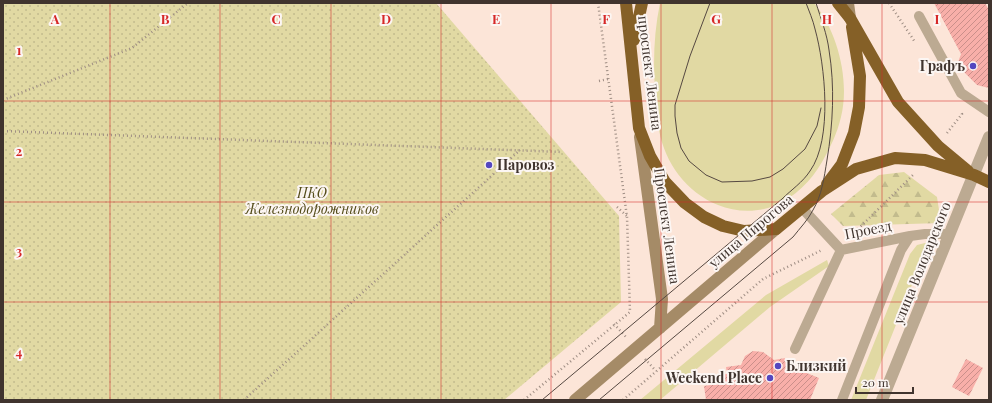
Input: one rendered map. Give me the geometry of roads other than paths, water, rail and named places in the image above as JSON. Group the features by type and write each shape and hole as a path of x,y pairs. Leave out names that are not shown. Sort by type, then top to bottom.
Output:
{"highway":[{"name":"проспект Ленина","path":"626,3 639,128 650,156 665,182 685,203 704,217 723,226 744,231 776,229"},
{"path":"632,51 642,3"},
{"path":"838,3 850,18 898,102 938,146 974,175 989,182"},
{"path":"822,191 842,164 854,133 859,107 860,76 850,18"},
{"name":"улица Пирогова","path":"776,229 822,191 856,169 895,158 925,160 974,175"}],"main road":[{"path":"848,3 850,18"},
{"name":"Проспект Ленина","path":"639,128 662,300 660,328"},
{"name":"улица Пирогова","path":"576,400 776,229"}],"street":[{"name":"улица Володарского","path":"882,400 989,136"}],"lane":[{"path":"920,16 961,93 989,112"},
{"name":"Проезд","path":"802,208 838,246 925,234 950,234"},
{"path":"842,400 901,250 910,236"},
{"path":"795,349 838,246"}],"tram line":[{"path":"710,3 690,56 675,105 677,133 681,148 689,161 706,175 722,182 752,181 770,177 783,169 805,149 817,126 821,108"},
{"path":"542,400 782,199 810,171 817,157 822,140 825,102 819,44 806,3"},
{"path":"599,400 793,237 813,210 819,198 824,180 831,133 833,92 828,44 824,26 816,3"}],"place":[{"name":"Графъ","path":"973,66"},
{"name":"Паровоз","path":"489,165"},
{"name":"Близкий","path":"778,366"},
{"name":"Weekend Place","path":"770,378"}],"park label":[{"name":"ПКО Железнодорожников","path":"312,202"}]}
